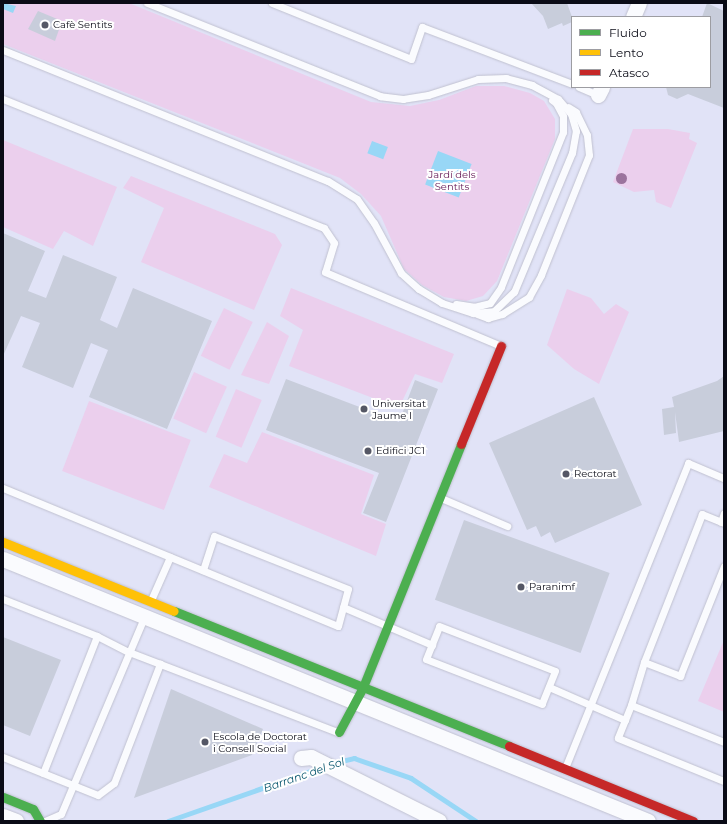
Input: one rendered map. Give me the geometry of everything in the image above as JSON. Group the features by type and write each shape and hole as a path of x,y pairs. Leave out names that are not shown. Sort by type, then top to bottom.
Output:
{"street":[{"path":"633,16 639,3"},
{"path":"339,732 356,703 388,627 498,344"},
{"path":"3,542 693,821"},
{"path":"3,559 648,821"},
{"path":"301,758 311,758 439,821"},
{"path":"3,796 33,809 40,821"},
{"path":"3,816 16,821"}],"lane":[{"path":"147,3 380,96 403,98 415,97 428,95 478,80 506,78 532,85 558,99 571,114 576,131 572,153 514,292 494,311 473,313"},
{"path":"272,3 411,59 422,27 571,84"},
{"path":"3,50 328,181 357,199 374,223 402,272 419,289 442,303 488,318 502,314 529,297 541,275 589,155 587,135 576,112 562,104"},
{"path":"442,303 474,306 490,303 501,287 563,132 563,116 556,102 506,78"},
{"path":"584,88 600,91"},
{"path":"3,99 324,228 334,243 325,272 498,344"},
{"path":"558,785 688,463 724,478"},
{"path":"3,488 338,626 348,589 214,536 203,570"},
{"path":"439,497 507,526"},
{"path":"724,513 722,522 702,514 644,662 631,705 618,738 724,781"},
{"path":"45,821 61,814 170,557"},
{"path":"644,662 680,676 724,566"},
{"path":"3,599 97,636 129,652 339,732"},
{"path":"343,607 432,645"},
{"path":"439,626 555,671 542,704 426,659 432,645 439,626"},
{"path":"43,773 97,636"},
{"path":"3,757 98,795 114,783 160,664"},
{"path":"549,687 625,720"},
{"path":"631,705 724,742"}],"green space":[{"name":"Jardí dels Sentits","path":"3,3 129,3 371,102 410,106 439,100 476,86 504,86 530,93 544,101 555,119 555,139 497,281 483,296 466,301 444,297 422,285 404,269 381,216 361,194 340,178 3,44"},
{"path":"633,129 668,129 690,133 689,139 697,143 671,208 656,202 654,190 634,192 613,182"},
{"path":"3,140 117,187 93,246 64,231 53,249 3,227"},
{"path":"131,176 275,234 282,245 254,310 141,262 164,208 123,188"},
{"path":"291,288 454,354 442,383 415,374 399,408 289,366 303,330 280,316"},
{"path":"567,289 591,298 604,314 616,304 629,312 599,384 574,369 547,345"},
{"path":"224,308 253,322 230,370 201,356"},
{"path":"267,322 289,336 269,384 241,375"},
{"path":"194,372 227,387 206,433 173,419"},
{"path":"236,389 262,400 241,448 216,437"},
{"path":"89,401 191,440 164,510 62,471"},
{"path":"262,432 374,475 361,514 386,524 376,556 209,487 224,454 247,463"},
{"path":"724,640 724,712 698,701"}],"water":[{"path":"3,3 16,6 13,13 3,9"},
{"path":"372,141 388,147 383,159 367,153"},
{"path":"438,151 472,164 459,198 425,185"}],"building":[{"path":"531,3 567,3 572,16 571,22 563,26 562,23 548,29 543,16"},
{"path":"707,3 724,11 724,108 688,94 677,99 668,95 666,88 711,88 711,16 702,16"},
{"name":"Cafè Sentits","path":"38,11 62,21 55,41 28,29"},
{"path":"3,233 45,251 28,291 46,298 63,255 117,277 100,320 117,328 133,288 212,321 167,429 89,397 108,350 91,343 73,388 22,367 40,323 21,316 3,356"},
{"path":"724,376 724,431 679,442 675,412 676,433 664,435 662,409 674,407 672,397 717,381"},
{"name":"Edifici JC1","path":"286,379 399,422 415,380 438,389 386,522 363,513 379,473 266,430"},
{"name":"Rectorat","path":"594,397 642,505 555,543 550,532 541,537 536,526 527,530 489,443"},
{"name":"Paranimf","path":"464,520 610,573 581,653 435,600"},
{"path":"3,637 61,660 30,736 3,725"},
{"name":"Escola de Doctorat i Consell Social","path":"171,689 263,729 252,755 134,798"}],"waterway":[{"name":"Barranc del Sol","path":"333,763 354,758 411,778 476,821"},
{"name":"Barranc del Sol","path":"168,821 322,767"}],"traffic: fast":[{"path":"339,732 363,687 461,444"},
{"path":"174,611 509,746"},
{"path":"3,797 33,809 40,821"}],"traffic: slow":[{"path":"3,542 174,611"}],"traffic: jam":[{"path":"461,444 501,346"},
{"path":"509,746 693,821"}],"place":[{"name":"Cafè Sentits","path":"45,25"},
{"name":"Universitat Jaume I","path":"364,409"},
{"name":"Edifici JC1","path":"368,451"},
{"name":"Rectorat","path":"566,474"},
{"name":"Paranimf","path":"521,587"},
{"name":"Escola de Doctorat i Consell Social","path":"205,742"}]}
